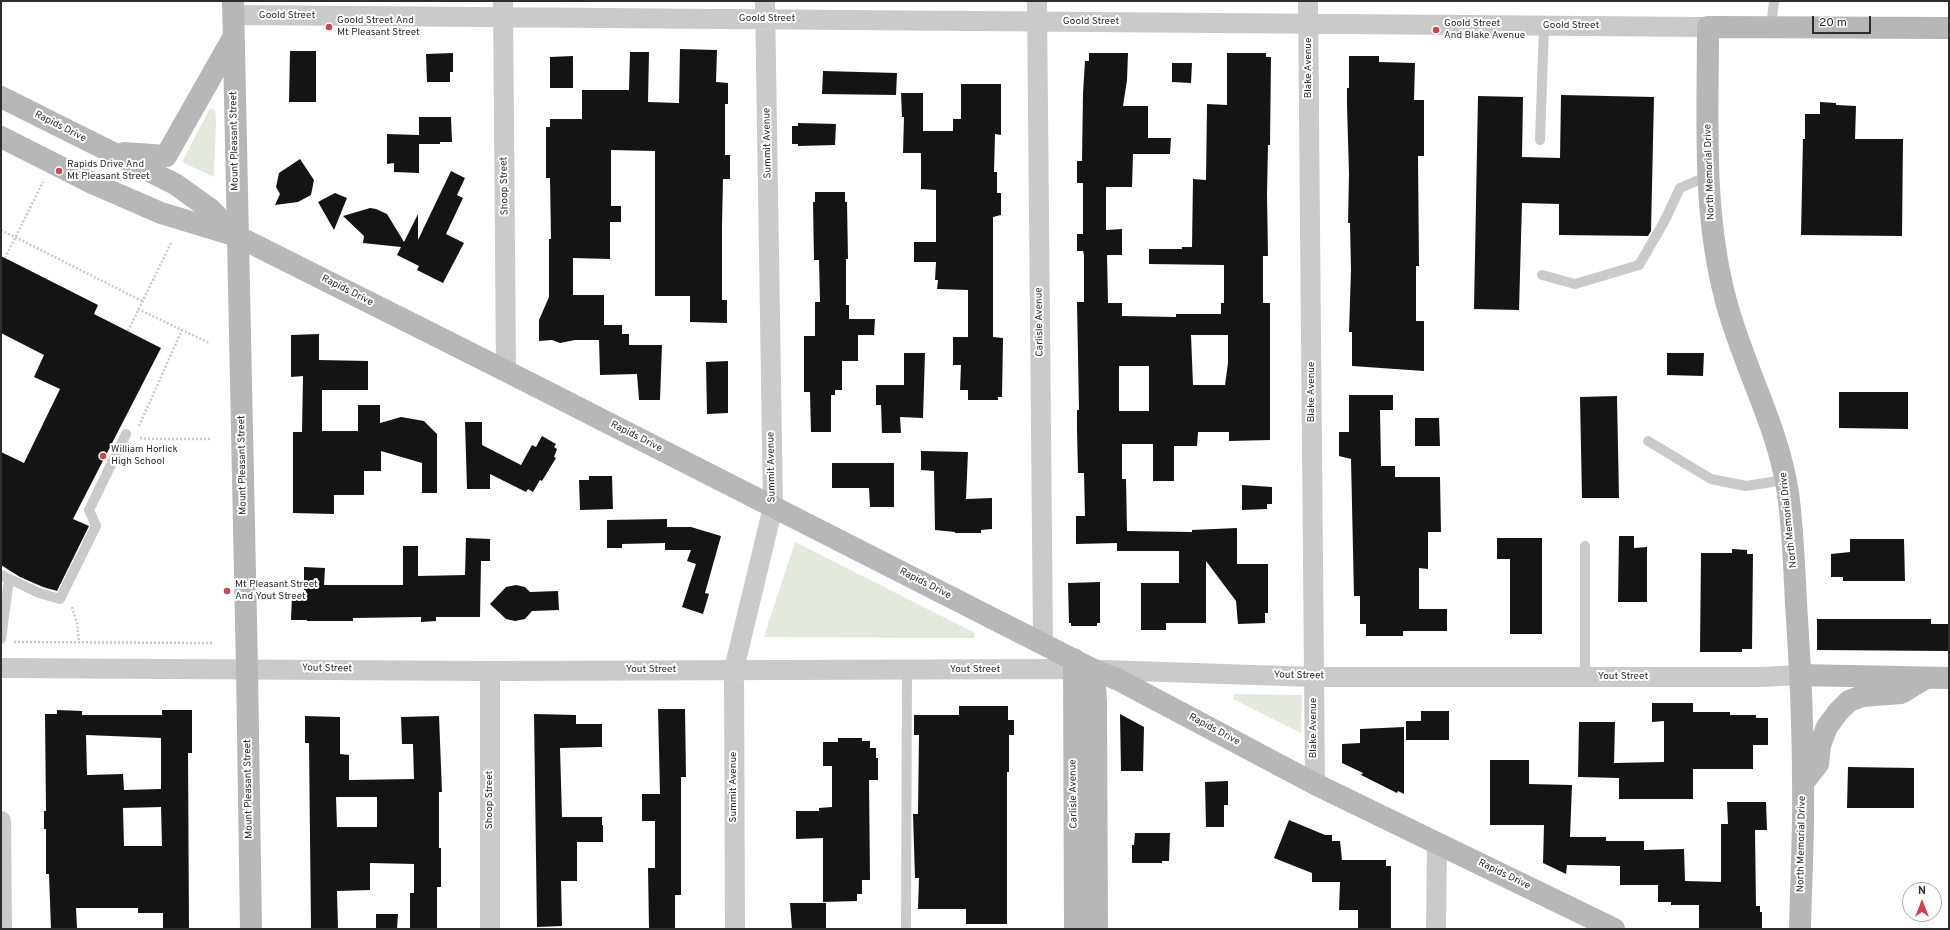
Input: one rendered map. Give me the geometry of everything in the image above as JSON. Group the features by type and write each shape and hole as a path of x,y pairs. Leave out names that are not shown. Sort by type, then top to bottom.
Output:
{"street":[{"name":"Carlisle Avenue","path":"1037,1 1043,644"},
{"name":"Blake Avenue","path":"1308,1 1315,784"},
{"name":"Goold Street","path":"233,8 766,10 1037,22 1949,28"},
{"name":"Mount Pleasant Street","path":"233,8 251,929"},
{"name":"Shoop Street","path":"503,9 506,371"},
{"name":"Summit Avenue","path":"735,929 734,669 773,507 766,10"},
{"name":"North Memorial Drive","path":"1708,27 1708,176 1709,204 1715,253 1726,301 1746,364 1773,431 1786,480 1791,525 1800,675 1803,783 1800,929"},
{"path":"108,151 142,156 166,156 234,37"},
{"name":"Rapids Drive","path":"1,96 175,184 210,209 237,236"},
{"name":"Rapids Drive","path":"1,137 92,183 160,213 237,236 1043,644 1080,666 1119,680 1315,784 1614,929"},
{"name":"Carlisle Avenue","path":"1075,929 1080,666"},
{"path":"1080,666 1096,702 1097,929"},
{"name":"Yout Street","path":"1,668 247,668 490,671 734,669 907,671 1080,666 1314,677 1800,675 1949,678"},
{"name":"Shoop Street","path":"490,671 490,929"},
{"path":"1803,783 1818,764 1820,745 1827,727 1838,712 1849,701 1862,696 1901,693 1926,678"},
{"path":"1,821 2,929"},
{"path":"1436,843 1436,929"}],"lane":[{"path":"1771,27 1774,1"},
{"path":"1540,140 1544,26"},
{"path":"1542,275 1575,284 1639,265 1664,222 1680,188 1708,176"},
{"path":"5,641 5,577 39,593 60,599 96,526 89,510 130,435"},
{"path":"1648,442 1712,479 1746,486 1786,480"},
{"path":"1585,546 1585,677"},
{"path":"906,929 907,671"}],"path":[{"path":"6,258 46,176"},
{"path":"1,230 142,301"},
{"path":"128,331 172,241"},
{"path":"138,309 209,343"},
{"path":"182,330 130,435 149,440 210,439"},
{"path":"60,599 72,607 77,624 79,643"},
{"path":"5,641 79,643 212,643"}],"shaded area":[{"path":"210,108 215,110 216,121 214,177 182,162"},
{"path":"795,542 975,633 974,638 764,637"},
{"path":"1234,694 1302,695 1301,733 1233,699"}],"building":[{"path":"680,49 717,50 716,82 728,83 728,104 725,104 725,155 730,155 730,179 723,179 722,226 722,300 727,300 727,323 690,322 690,296 655,296 655,151 611,150 611,206 621,206 621,222 610,222 610,259 573,258 573,295 604,295 604,325 622,325 622,334 629,334 629,345 662,345 660,400 639,400 637,374 600,375 599,340 575,340 560,343 552,340 539,341 539,320 549,297 549,239 551,239 550,178 546,178 546,127 550,127 550,119 582,119 582,90 629,90 630,52 649,52 648,102 679,103"},
{"path":"290,51 316,51 316,102 289,102"},
{"path":"453,53 453,72 450,72 450,82 427,82 426,54"},
{"path":"1089,53 1128,53 1127,80 1123,106 1148,106 1148,138 1171,138 1170,154 1133,154 1132,187 1106,187 1106,230 1122,229 1122,255 1107,255 1108,303 1122,303 1122,316 1176,317 1176,314 1221,314 1221,303 1224,303 1224,265 1149,264 1149,249 1182,249 1182,247 1192,247 1193,179 1206,180 1207,104 1227,105 1227,53 1266,53 1266,57 1271,57 1270,145 1268,145 1267,194 1268,256 1263,256 1263,303 1270,303 1270,440 1229,441 1229,432 1198,432 1197,446 1174,446 1174,481 1153,481 1153,444 1122,444 1122,479 1126,479 1127,531 1192,532 1192,530 1237,528 1237,564 1268,564 1268,613 1265,613 1265,623 1238,624 1236,601 1206,561 1206,623 1166,623 1166,630 1141,630 1141,583 1179,583 1179,551 1117,551 1117,543 1076,544 1076,516 1085,516 1084,473 1078,473 1077,430 1077,410 1079,410 1077,302 1084,302 1084,255 1083,251 1077,251 1077,234 1083,234 1083,183 1077,183 1077,161 1082,161 1085,61 1089,61","holes":["1191,335 1228,335 1228,363 1225,385 1193,385","1119,366 1149,366 1149,411 1119,411"]},
{"path":"573,56 573,88 550,88 550,57"},
{"path":"1349,56 1379,56 1379,62 1415,63 1414,100 1424,100 1424,156 1418,156 1419,266 1416,266 1416,321 1424,321 1424,371 1352,366 1352,332 1349,332 1351,270 1350,223 1348,223 1349,174 1347,88 1349,88"},
{"path":"1172,63 1192,63 1191,83 1172,82"},
{"path":"823,71 897,73 896,95 822,94"},
{"path":"961,84 1001,84 1001,135 995,134 994,172 997,172 997,193 1001,193 1001,215 993,217 993,337 1003,338 1002,397 998,397 998,400 968,400 968,390 960,390 961,365 953,365 953,337 968,337 968,290 937,289 938,280 935,280 936,262 914,262 914,242 936,242 936,190 921,189 921,153 903,153 904,117 902,117 901,93 923,93 923,131 953,131 953,119 961,119"},
{"path":"1561,95 1654,97 1651,231 1648,236 1559,235 1559,204 1522,203 1519,310 1474,309 1478,96 1523,97 1522,157 1560,158"},
{"path":"1820,102 1836,103 1836,105 1856,106 1855,139 1903,139 1902,236 1801,235 1805,114 1820,114"},
{"path":"419,117 451,117 452,142 440,142 440,144 419,144 419,173 394,172 394,163 387,164 387,134 419,135"},
{"path":"798,123 836,124 835,145 798,146 798,144 792,144 792,126 798,126"},
{"path":"300,159 314,180 311,195 298,202 275,205 280,194 276,187 279,173"},
{"path":"451,171 465,178 457,195 463,198 446,234 464,243 443,283 417,270 419,266 397,255 401,247 363,243 364,236 343,216 370,208 376,209 387,214 404,242 418,214 418,240"},
{"path":"815,192 845,192 845,202 847,202 848,259 846,259 846,305 849,305 849,319 875,319 874,335 858,335 858,361 842,361 842,390 835,390 835,395 831,395 831,432 811,432 810,392 804,392 804,336 815,336 815,302 820,302 819,260 814,260 813,202 815,202"},
{"path":"335,193 347,198 334,230 318,202"},
{"path":"1,256 98,305 94,314 161,348 73,519 89,526 57,591 43,587 20,577 1,565 1,452 24,463 60,389 34,377 44,355 1,333"},
{"path":"319,334 319,360 368,361 368,390 322,390 322,431 358,431 358,405 380,405 380,423 401,417 424,421 437,434 437,493 422,493 422,463 381,451 381,471 364,471 364,495 334,495 334,514 293,513 293,432 302,432 303,376 291,377 291,335"},
{"path":"904,353 925,353 923,418 900,417 901,433 882,433 881,405 876,405 876,385 904,385"},
{"path":"1667,353 1704,353 1703,376 1667,375"},
{"path":"728,361 728,413 707,414 706,362"},
{"path":"1839,392 1908,392 1908,429 1839,428"},
{"path":"1349,395 1393,395 1393,410 1380,410 1381,466 1395,466 1395,477 1440,477 1441,532 1428,532 1428,569 1419,568 1419,609 1447,609 1447,631 1403,631 1403,636 1366,636 1366,624 1360,624 1360,596 1354,596 1351,459 1339,456 1339,432 1349,432"},
{"path":"1617,396 1619,498 1582,498 1580,397"},
{"path":"1415,418 1439,418 1440,446 1415,446"},
{"path":"465,422 482,422 482,445 521,465 532,445 536,447 542,436 556,444 554,447 557,449 554,457 556,458 542,481 540,480 533,492 528,489 526,492 490,474 490,489 467,489"},
{"path":"921,451 968,452 966,499 992,498 992,529 981,530 981,533 955,533 935,530 934,471 921,470"},
{"path":"832,463 894,463 894,507 870,507 869,488 832,488"},
{"path":"589,476 612,476 613,509 580,510 579,480 589,480"},
{"path":"1242,485 1272,487 1272,504 1267,504 1267,509 1242,510"},
{"path":"667,519 667,527 691,527 721,536 705,593 709,594 703,614 682,607 696,564 687,561 691,550 665,550 665,543 622,544 622,548 607,548 607,520"},
{"path":"1619,536 1634,536 1634,548 1647,547 1647,602 1618,602"},
{"path":"466,538 490,539 490,561 481,561 480,617 436,617 436,621 421,622 421,617 353,618 353,621 291,620 292,595 304,595 304,567 325,568 324,585 403,585 403,546 418,546 418,576 465,575"},
{"path":"1497,538 1542,538 1542,634 1510,634 1510,559 1497,559"},
{"path":"1850,539 1904,539 1905,581 1843,581 1843,577 1831,577 1831,554 1850,552"},
{"path":"1732,549 1747,550 1747,554 1753,554 1752,649 1742,649 1742,652 1700,652 1701,553 1732,553"},
{"path":"1100,582 1100,623 1097,623 1097,626 1071,626 1071,623 1069,623 1068,583"},
{"path":"516,585 525,587 530,592 558,591 559,610 532,611 525,619 515,621 506,619 490,604 506,587"},
{"path":"1817,619 1931,619 1931,624 1949,624 1949,651 1817,650"},
{"path":"1652,703 1693,703 1693,712 1730,712 1730,715 1756,715 1756,718 1768,718 1768,745 1753,745 1753,769 1693,769 1693,799 1619,799 1619,778 1578,777 1579,722 1615,722 1614,763 1664,762 1664,721 1652,722"},
{"path":"959,706 1008,706 1008,720 1014,720 1014,735 1009,735 1009,772 1007,772 1007,924 966,924 966,909 918,909 919,878 915,878 913,814 918,814 919,735 914,735 914,715 959,715"},
{"path":"658,709 685,709 686,777 681,777 681,895 675,895 675,928 649,928 648,868 655,868 655,821 642,821 642,794 660,794"},
{"path":"57,710 82,711 82,715 162,715 162,710 192,710 192,753 188,753 189,929 163,929 163,913 138,913 138,908 76,908 77,928 51,929 49,874 46,874 46,829 44,829 44,811 46,811 45,714 57,714","holes":["86,735 161,738 161,789 124,790 123,774 87,775","161,807 162,846 124,846 123,808"]},
{"path":"1421,711 1449,711 1449,740 1406,740 1406,721 1421,721"},
{"path":"534,714 576,715 576,724 602,724 602,747 560,748 562,817 602,817 603,825 603,842 577,842 577,881 561,881 562,926 537,927"},
{"path":"1120,714 1144,727 1143,771 1121,771"},
{"path":"305,716 340,717 340,754 349,755 349,780 414,779 413,744 402,744 401,717 439,716 442,792 439,792 441,887 437,887 437,928 410,928 410,893 414,893 414,864 370,863 370,890 337,891 338,929 311,929 309,743 305,743","holes":["336,797 377,797 377,827 337,827"]},
{"path":"1404,727 1404,794 1398,791 1397,793 1361,775 1363,773 1342,763 1342,744 1360,743 1360,729"},
{"path":"838,738 862,738 862,741 870,741 870,748 876,748 876,758 878,758 878,780 869,780 870,880 862,880 862,894 857,894 857,901 823,902 823,838 796,839 796,811 819,811 819,808 832,807 832,766 823,766 823,742 838,742"},
{"path":"1490,760 1529,760 1529,784 1572,785 1570,837 1606,837 1606,841 1644,841 1644,850 1684,849 1685,881 1721,882 1721,824 1728,824 1727,802 1766,802 1767,830 1755,830 1756,906 1760,906 1760,912 1762,912 1762,929 1699,928 1699,905 1671,905 1671,902 1658,902 1658,885 1620,885 1620,866 1567,865 1566,874 1543,863 1544,825 1490,825"},
{"path":"1848,767 1914,768 1914,808 1847,808"},
{"path":"1228,781 1228,805 1224,805 1224,827 1206,827 1205,782"},
{"path":"1289,820 1325,835 1332,835 1332,841 1340,841 1342,860 1386,860 1386,866 1391,866 1391,929 1358,929 1358,910 1339,910 1340,882 1312,882 1312,873 1274,858"},
{"path":"1135,833 1170,833 1169,861 1162,861 1162,863 1132,863 1132,845 1134,845"},
{"path":"790,903 826,903 826,929 792,929"},
{"path":"376,914 398,914 397,929 376,929"}],"place":[{"name":"Goold Street And Mt Pleasant Street","path":"329,27"},
{"name":"Goold Street And Blake Avenue","path":"1436,30"},
{"name":"Rapids Drive And Mt Pleasant Street","path":"59,171"},
{"name":"William Horlick High School","path":"103,456"},
{"name":"Mt Pleasant Street And Yout Street","path":"227,591"}]}
